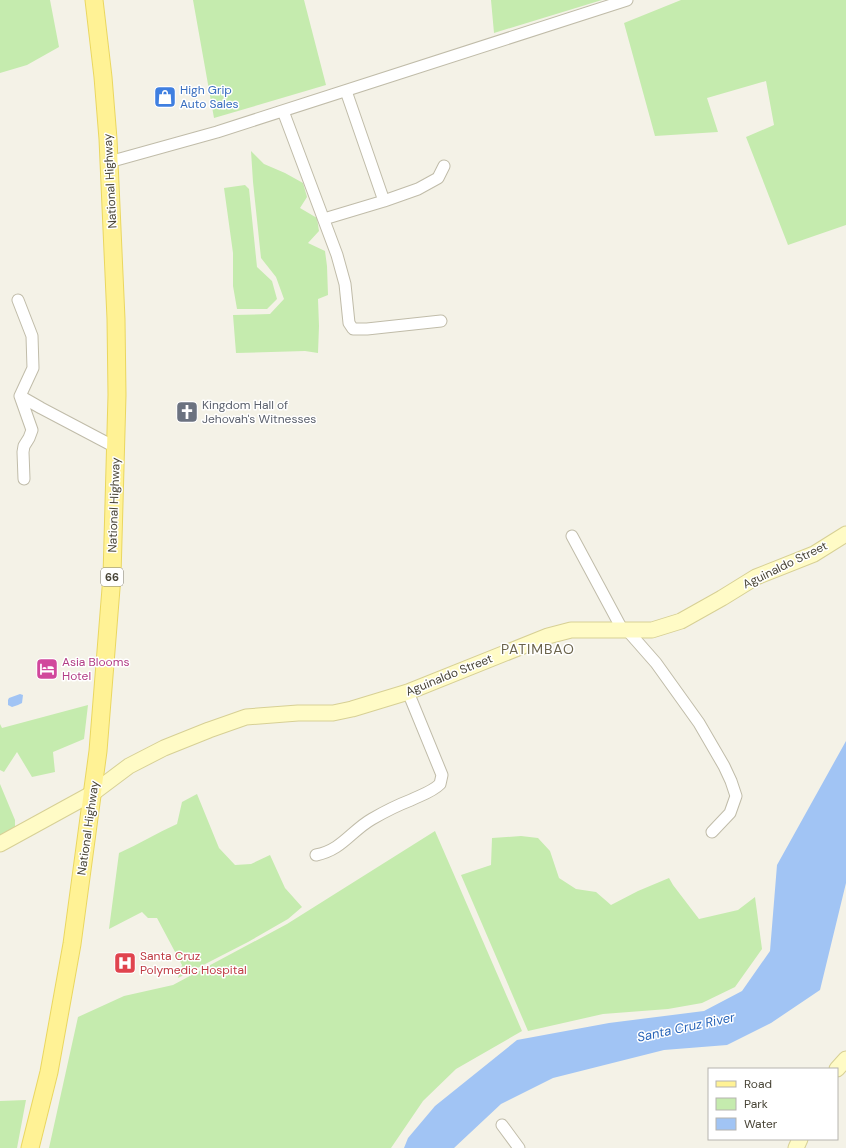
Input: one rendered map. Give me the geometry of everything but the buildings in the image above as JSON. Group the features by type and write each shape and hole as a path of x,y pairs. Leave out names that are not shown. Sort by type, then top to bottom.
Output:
{"main road":[{"name":"National Highway","path":"30,1148 49,1072 72,944 99,744 110,598 117,395 116,319 110,162 103,77 94,0"}],"street":[{"path":"110,162 217,132 627,0"},
{"path":"346,90 384,201"},
{"path":"282,111 337,255 345,284 349,323 353,329 367,329 441,321"},
{"path":"324,219 418,189 438,178 444,166"},
{"path":"18,300 32,336 33,368 20,396 32,430 24,446 23,452 24,479"},
{"path":"20,396 115,447"},
{"name":"Aguinaldo Street","path":"0,844 93,793 129,766 164,748 209,730 246,717 275,716 298,713 333,713 352,709 408,692 548,636 571,630 652,630 680,621 756,577 814,554 846,534"},
{"path":"572,536 625,629 656,663 698,724 724,766 736,796 730,813 712,832"},
{"path":"316,855 338,847 356,830 371,819 435,789 440,784 442,775 408,692"},
{"path":"838,1068 846,1059"},
{"path":"502,1125 519,1148"}],"green space":[{"path":"0,0 50,0 59,47 27,65 0,73"},
{"path":"193,0 304,0 326,85 214,118"},
{"path":"491,0 602,0 494,33"},
{"path":"681,0 846,0 846,225 788,245 746,137 774,125 766,81 707,98 718,132 655,136 624,23"},
{"path":"251,151 264,164 303,183 307,197 300,208 317,218 319,231 308,243 325,251 328,295 318,299 318,353 305,351 236,353 233,315 270,314 284,299 276,277 261,258"},
{"path":"245,185 249,189 257,267 272,281 277,299 267,309 237,309 233,286 233,253 224,188"},
{"path":"88,705 84,739 53,752 55,772 32,777 17,752 4,772 0,770 0,724 2,728"},
{"path":"0,784 15,820 15,829 0,836"},
{"path":"197,794 219,848 235,865 251,864 270,855 285,888 302,907 288,919 248,942 178,978 182,965 157,918 148,918 142,912 109,929 119,853 177,824 182,802"},
{"path":"435,831 522,1031 456,1069 423,1101 391,1148 49,1148 78,1017 124,996 173,985 287,924"},
{"path":"521,836 538,838 550,851 559,878 576,889 596,892 611,905 638,891 669,878 699,919 738,910 755,897 762,949 735,987 702,1003 668,1009 603,1014 528,1031 461,875 491,865 492,838"},
{"path":"26,1100 17,1148 0,1148 0,1101"}],"water":[{"path":"20,694 23,695 22,703 12,707 8,705 9,698"},
{"name":"Santa Cruz River","path":"846,741 846,883 820,990 771,1023 727,1045 664,1050 553,1078 501,1104 454,1148 404,1148 408,1138 435,1106 517,1040 609,1023 704,1011 742,991 770,951 777,865"}],"place":[{"name":"High Grip Auto Sales","path":"165,97"},
{"name":"Kingdom Hall of Jehovah's Witnesses","path":"187,412"},
{"name":"Asia Blooms Hotel","path":"47,669"},
{"name":"Santa Cruz Polymedic Hospital","path":"125,963"}],"district":[{"name":"PATIMBAO","path":"538,649"}]}
